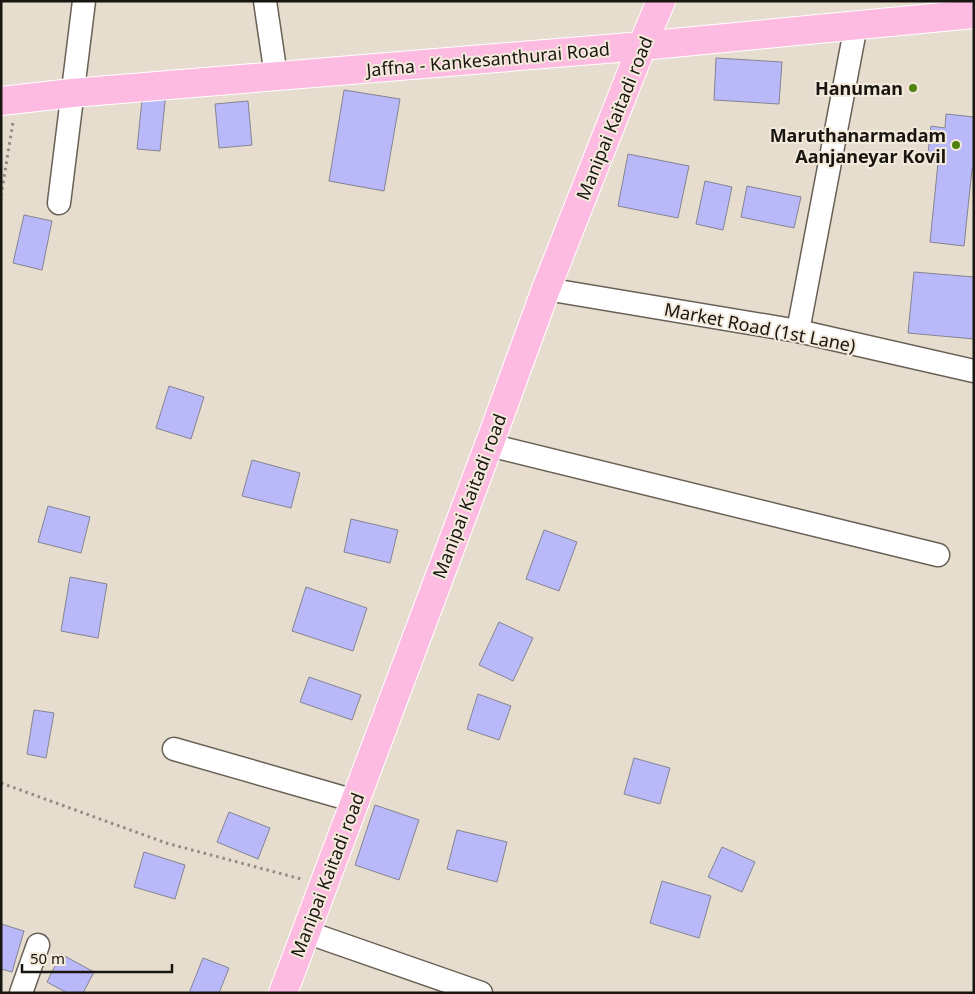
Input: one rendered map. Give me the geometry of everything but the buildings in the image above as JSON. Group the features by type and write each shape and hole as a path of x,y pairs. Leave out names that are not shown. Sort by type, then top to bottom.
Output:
{"main road":[{"name":"Manipai Kaitadi road","path":"283,993 546,289 661,1"},
{"name":"Jaffna - Kankesanthurai Road","path":"9,100 72,93 642,46 974,14"}],"street":[{"path":"59,203 84,1"},
{"path":"265,1 276,76"},
{"path":"798,331 856,25"},
{"name":"Market Road (1st Lane)","path":"546,289 798,331 974,371"},
{"path":"488,445 938,555"},
{"path":"174,749 355,801"},
{"path":"306,932 481,993"},
{"path":"21,993 38,945"}],"path":[{"path":"1,196 9,100"},
{"path":"1,783 166,843 323,885"}],"place":[{"name":"Hanuman","path":"913,88"},
{"name":"Maruthanarmadam Aanjaneyar Kovil","path":"956,145"}]}
